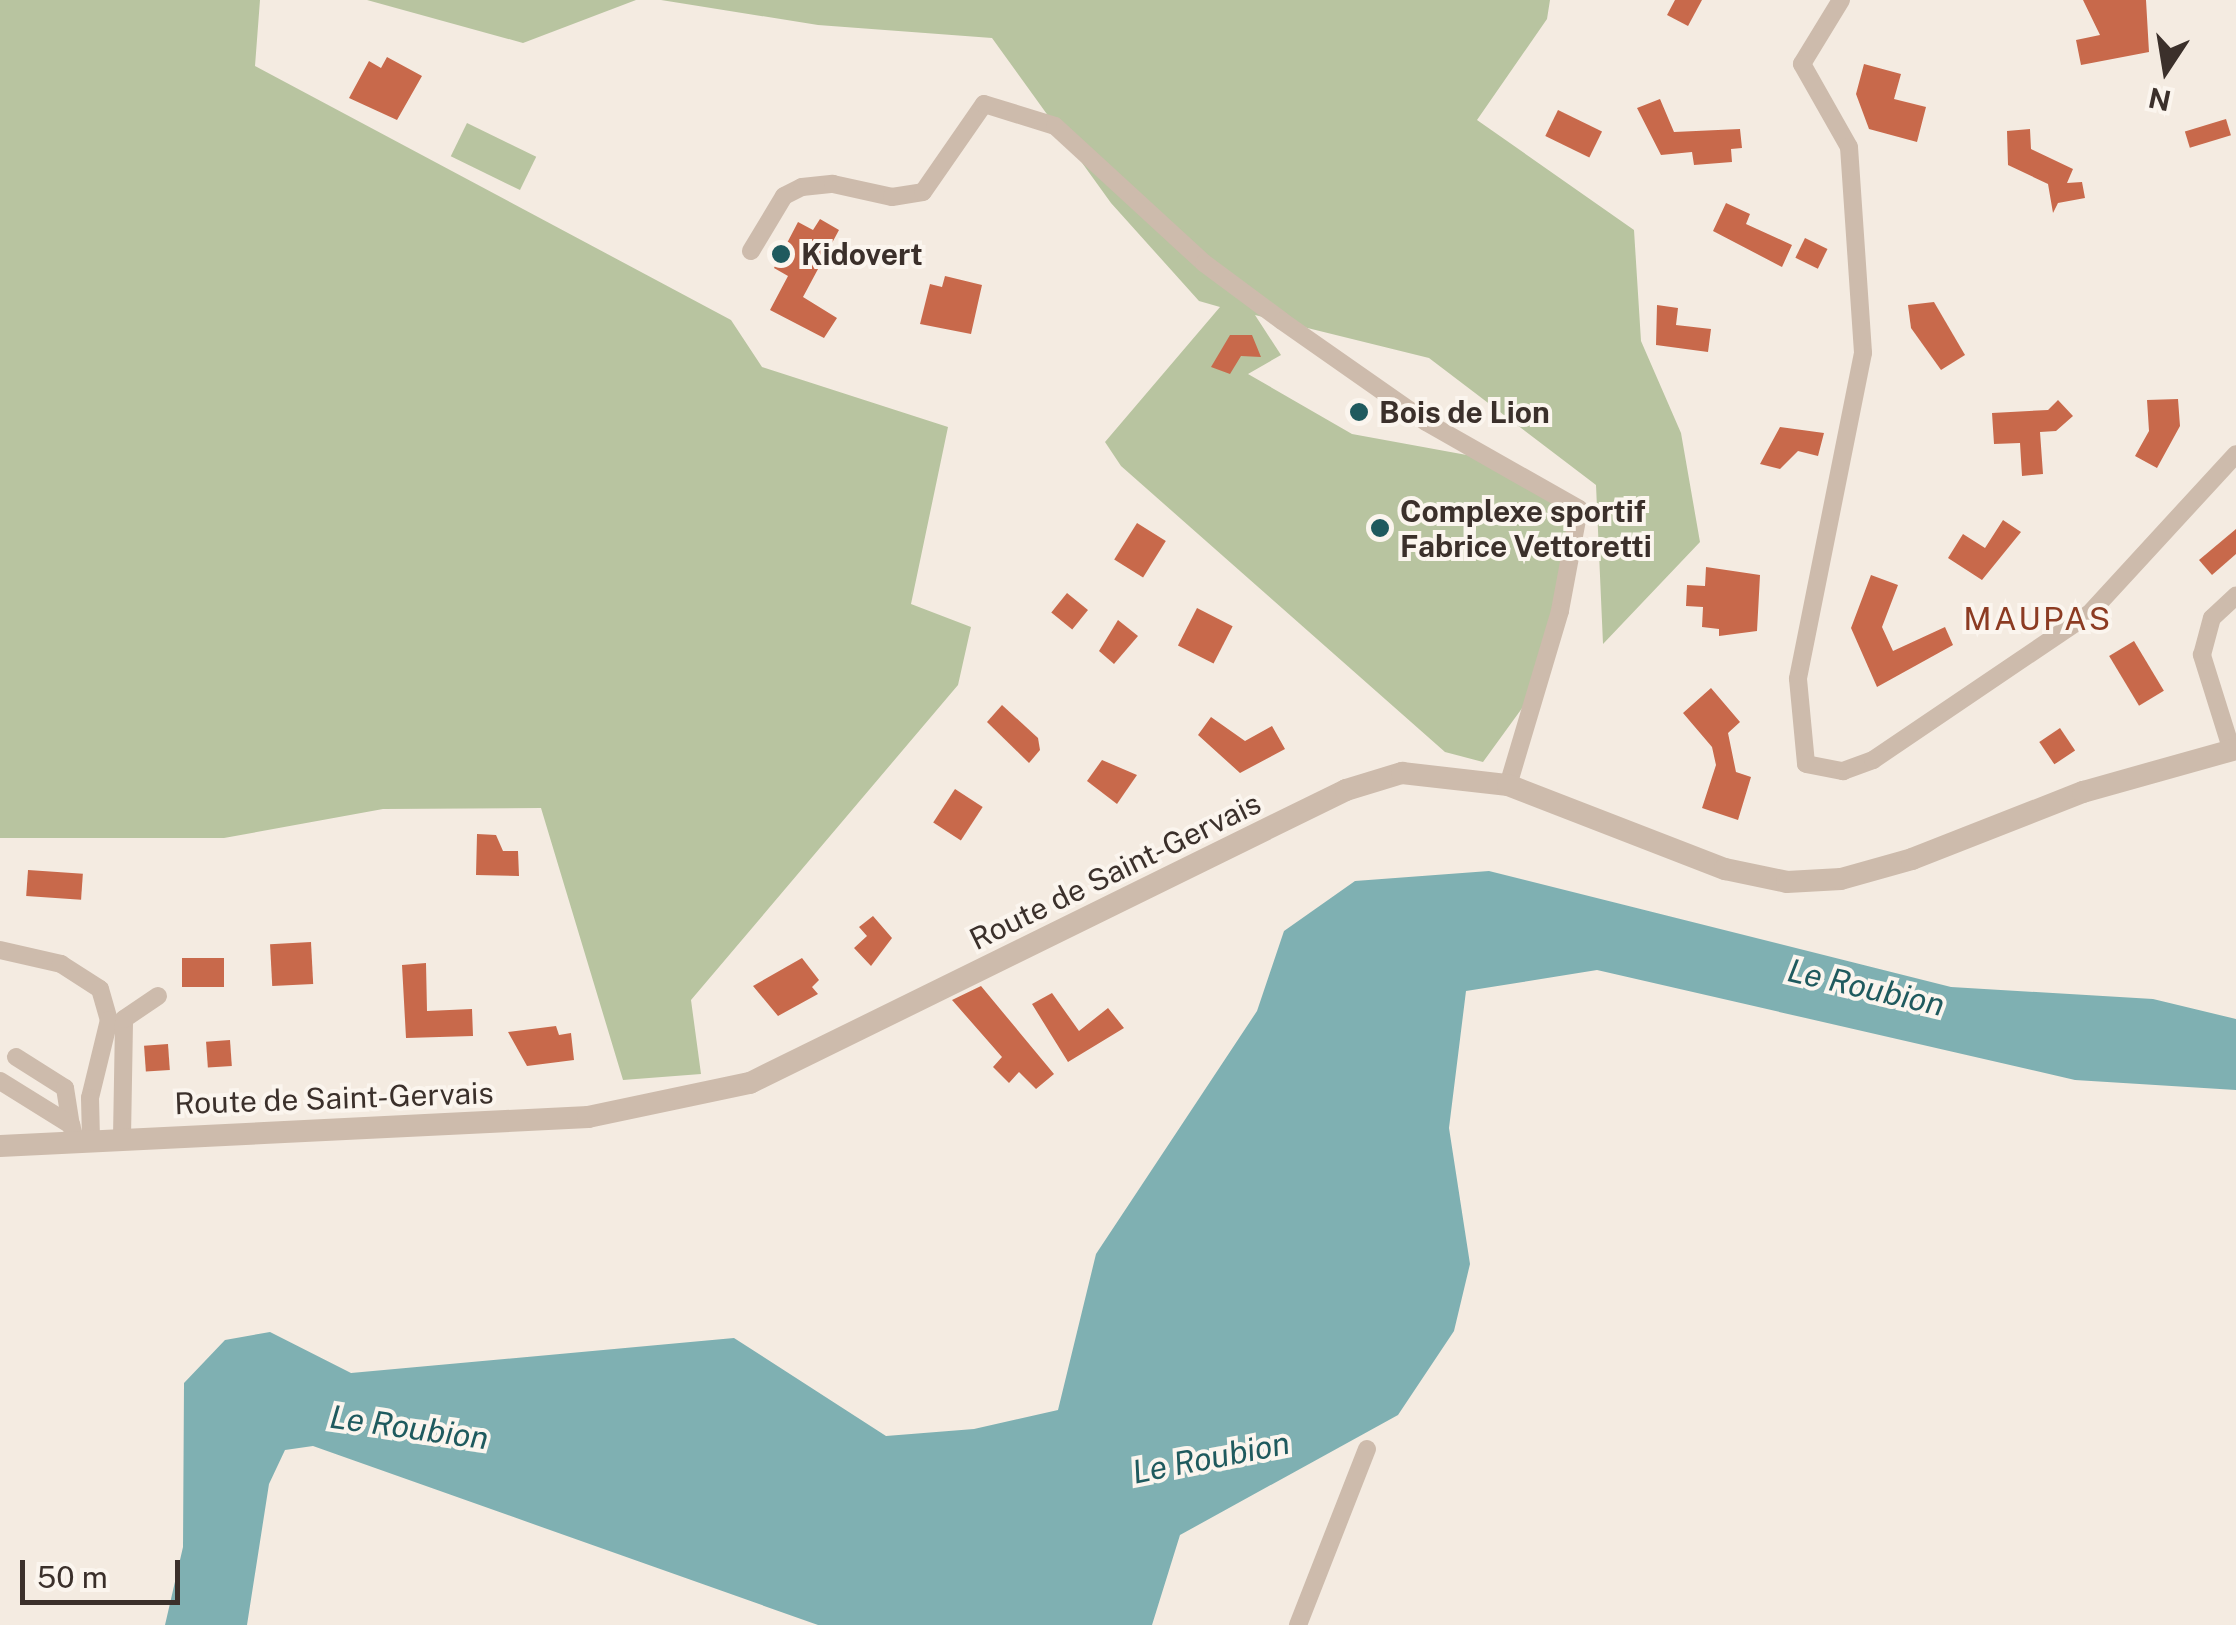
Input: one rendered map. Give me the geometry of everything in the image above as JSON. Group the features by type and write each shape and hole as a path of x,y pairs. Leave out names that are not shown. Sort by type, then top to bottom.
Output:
{"street":[{"path":"1840,0 1802,64 1848,147 1862,335 1856,406 1824,542 1798,679 1806,764 1844,771 1873,760 2090,614 2236,454"},
{"path":"751,250 784,196 802,187 833,184 892,197 922,192 984,104 1054,126 1266,310 1426,422 1578,510 1560,612 1508,785"},
{"path":"2234,750 2202,655 2212,618 2236,596"},
{"name":"Route de Saint-Gervais","path":"0,1146 79,1134 122,1137 588,1117 750,1083 1346,790 1402,773 1508,785 1725,869 1787,882 1842,880 1895,864 2083,792 2234,750"},
{"path":"0,950 61,964 100,989 110,1020 79,1134"},
{"path":"122,1137 124,1019 158,996"},
{"path":"16,1057 65,1088 79,1134"},
{"path":"0,1081 79,1134"},
{"path":"1298,1625 1367,1449"}],"green space":[{"path":"0,0 260,0 255,66 731,320 762,367 948,427 911,604 971,627 958,685 691,1000 701,1074 623,1080 541,808 383,809 224,838 0,838"},
{"path":"367,0 636,0 523,43"},
{"path":"661,0 1550,0 1547,19 1477,120 1634,230 1641,341 1681,433 1700,542 1603,644 1596,485 1429,358 1255,315 1281,355 1248,374 1352,434 1505,462 1567,508 1570,548 1528,700 1483,762 1445,752 1121,466 1105,442 1220,307 1199,301 1111,203 992,38 818,25"},
{"path":"467,123 536,157 520,190 451,156"}],"water":[{"name":"Le Roubion","path":"1489,871 1951,987 2153,999 2236,1019 2236,1090 2075,1080 1597,970 1466,991 1449,1128 1470,1264 1454,1331 1398,1415 1180,1535 1152,1625 818,1625 313,1446 285,1450 269,1484 247,1625 165,1625 183,1547 184,1383 225,1340 270,1332 351,1373 734,1338 886,1436 974,1429 1058,1410 1096,1254 1257,1011 1284,931 1355,881"}],"building":[{"path":"1675,0 1702,0 1688,26 1667,15"},
{"path":"2083,0 2146,0 2149,52 2081,65 2076,40 2100,35"},
{"path":"387,57 422,76 397,120 349,98 369,61 381,68"},
{"path":"1864,64 1901,74 1894,99 1926,107 1917,142 1869,129 1856,94"},
{"path":"1660,99 1674,132 1740,129 1742,148 1731,149 1732,162 1694,165 1692,152 1661,155 1637,108"},
{"path":"1558,110 1602,131 1589,158 1545,136"},
{"path":"2226,119 2231,135 2190,148 2185,132"},
{"path":"2030,129 2031,149 2073,169 2067,183 2082,182 2085,198 2058,203 2053,213 2048,184 2008,165 2007,131"},
{"path":"1726,203 1750,214 1746,224 1792,245 1782,267 1713,231"},
{"path":"820,219 839,230 803,297 837,318 824,338 770,310 788,276 774,268 798,222 813,230"},
{"path":"1805,238 1827,249 1818,269 1795,258"},
{"path":"945,276 982,285 971,334 920,324 930,284 942,287"},
{"path":"1934,302 1965,355 1941,370 1911,328 1908,305"},
{"path":"1657,305 1678,308 1676,325 1711,329 1708,352 1656,345"},
{"path":"1230,335 1252,335 1261,357 1241,356 1230,374 1211,367"},
{"path":"2178,399 2180,426 2157,468 2135,456 2149,431 2147,400"},
{"path":"2058,400 2073,416 2056,431 2040,432 2043,474 2022,476 2020,443 1994,444 1992,413 2048,410"},
{"path":"1780,427 1824,433 1818,456 1798,451 1780,469 1760,464"},
{"path":"2003,520 2021,532 1982,580 1948,558 1963,534 1985,548"},
{"path":"1137,523 1166,541 1143,577 1114,559"},
{"path":"2236,529 2236,554 2212,575 2199,560"},
{"path":"1706,567 1760,575 1757,631 1719,636 1719,629 1702,627 1703,607 1686,606 1687,585 1705,586"},
{"path":"1871,575 1898,585 1882,627 1893,651 1945,627 1953,645 1877,687 1851,628"},
{"path":"1067,593 1088,610 1072,629 1051,612"},
{"path":"1197,608 1233,626 1214,664 1178,645"},
{"path":"1118,620 1138,636 1114,664 1099,651"},
{"path":"2134,641 2164,691 2139,706 2109,656"},
{"path":"1711,688 1740,722 1728,733 1736,772 1751,777 1738,820 1702,808 1716,765 1712,747 1683,713"},
{"path":"1002,705 1038,738 1040,750 1029,763 987,722"},
{"path":"1211,717 1245,741 1272,726 1285,749 1240,773 1198,735"},
{"path":"2060,728 2075,750 2054,764 2039,742"},
{"path":"1102,760 1137,775 1117,804 1087,781"},
{"path":"955,789 983,807 961,841 933,823"},
{"path":"477,834 496,835 503,851 518,851 519,876 476,875"},
{"path":"28,870 83,874 81,900 26,896"},
{"path":"873,916 892,938 871,966 854,948 867,936 859,927"},
{"path":"311,942 313,984 272,986 270,944"},
{"path":"182,958 224,958 224,987 182,987"},
{"path":"802,958 819,980 812,987 818,994 778,1016 753,986"},
{"path":"426,963 427,1011 472,1009 473,1036 406,1038 402,965"},
{"path":"981,986 1054,1074 1036,1089 1019,1072 1009,1083 993,1067 1002,1057 952,1000"},
{"path":"1052,993 1079,1031 1108,1008 1124,1028 1068,1062 1032,1004"},
{"path":"556,1026 559,1035 571,1033 574,1060 527,1066 508,1032"},
{"path":"230,1040 232,1066 208,1068 206,1042"},
{"path":"168,1044 170,1070 146,1072 144,1046"}],"place":[{"name":"Kidovert","path":"781,254"},
{"name":"Bois de Lion","path":"1359,412"},
{"name":"Complexe sportif Fabrice Vettoretti","path":"1380,528"}],"district":[{"name":"MAUPAS","path":"2038,619"}]}
